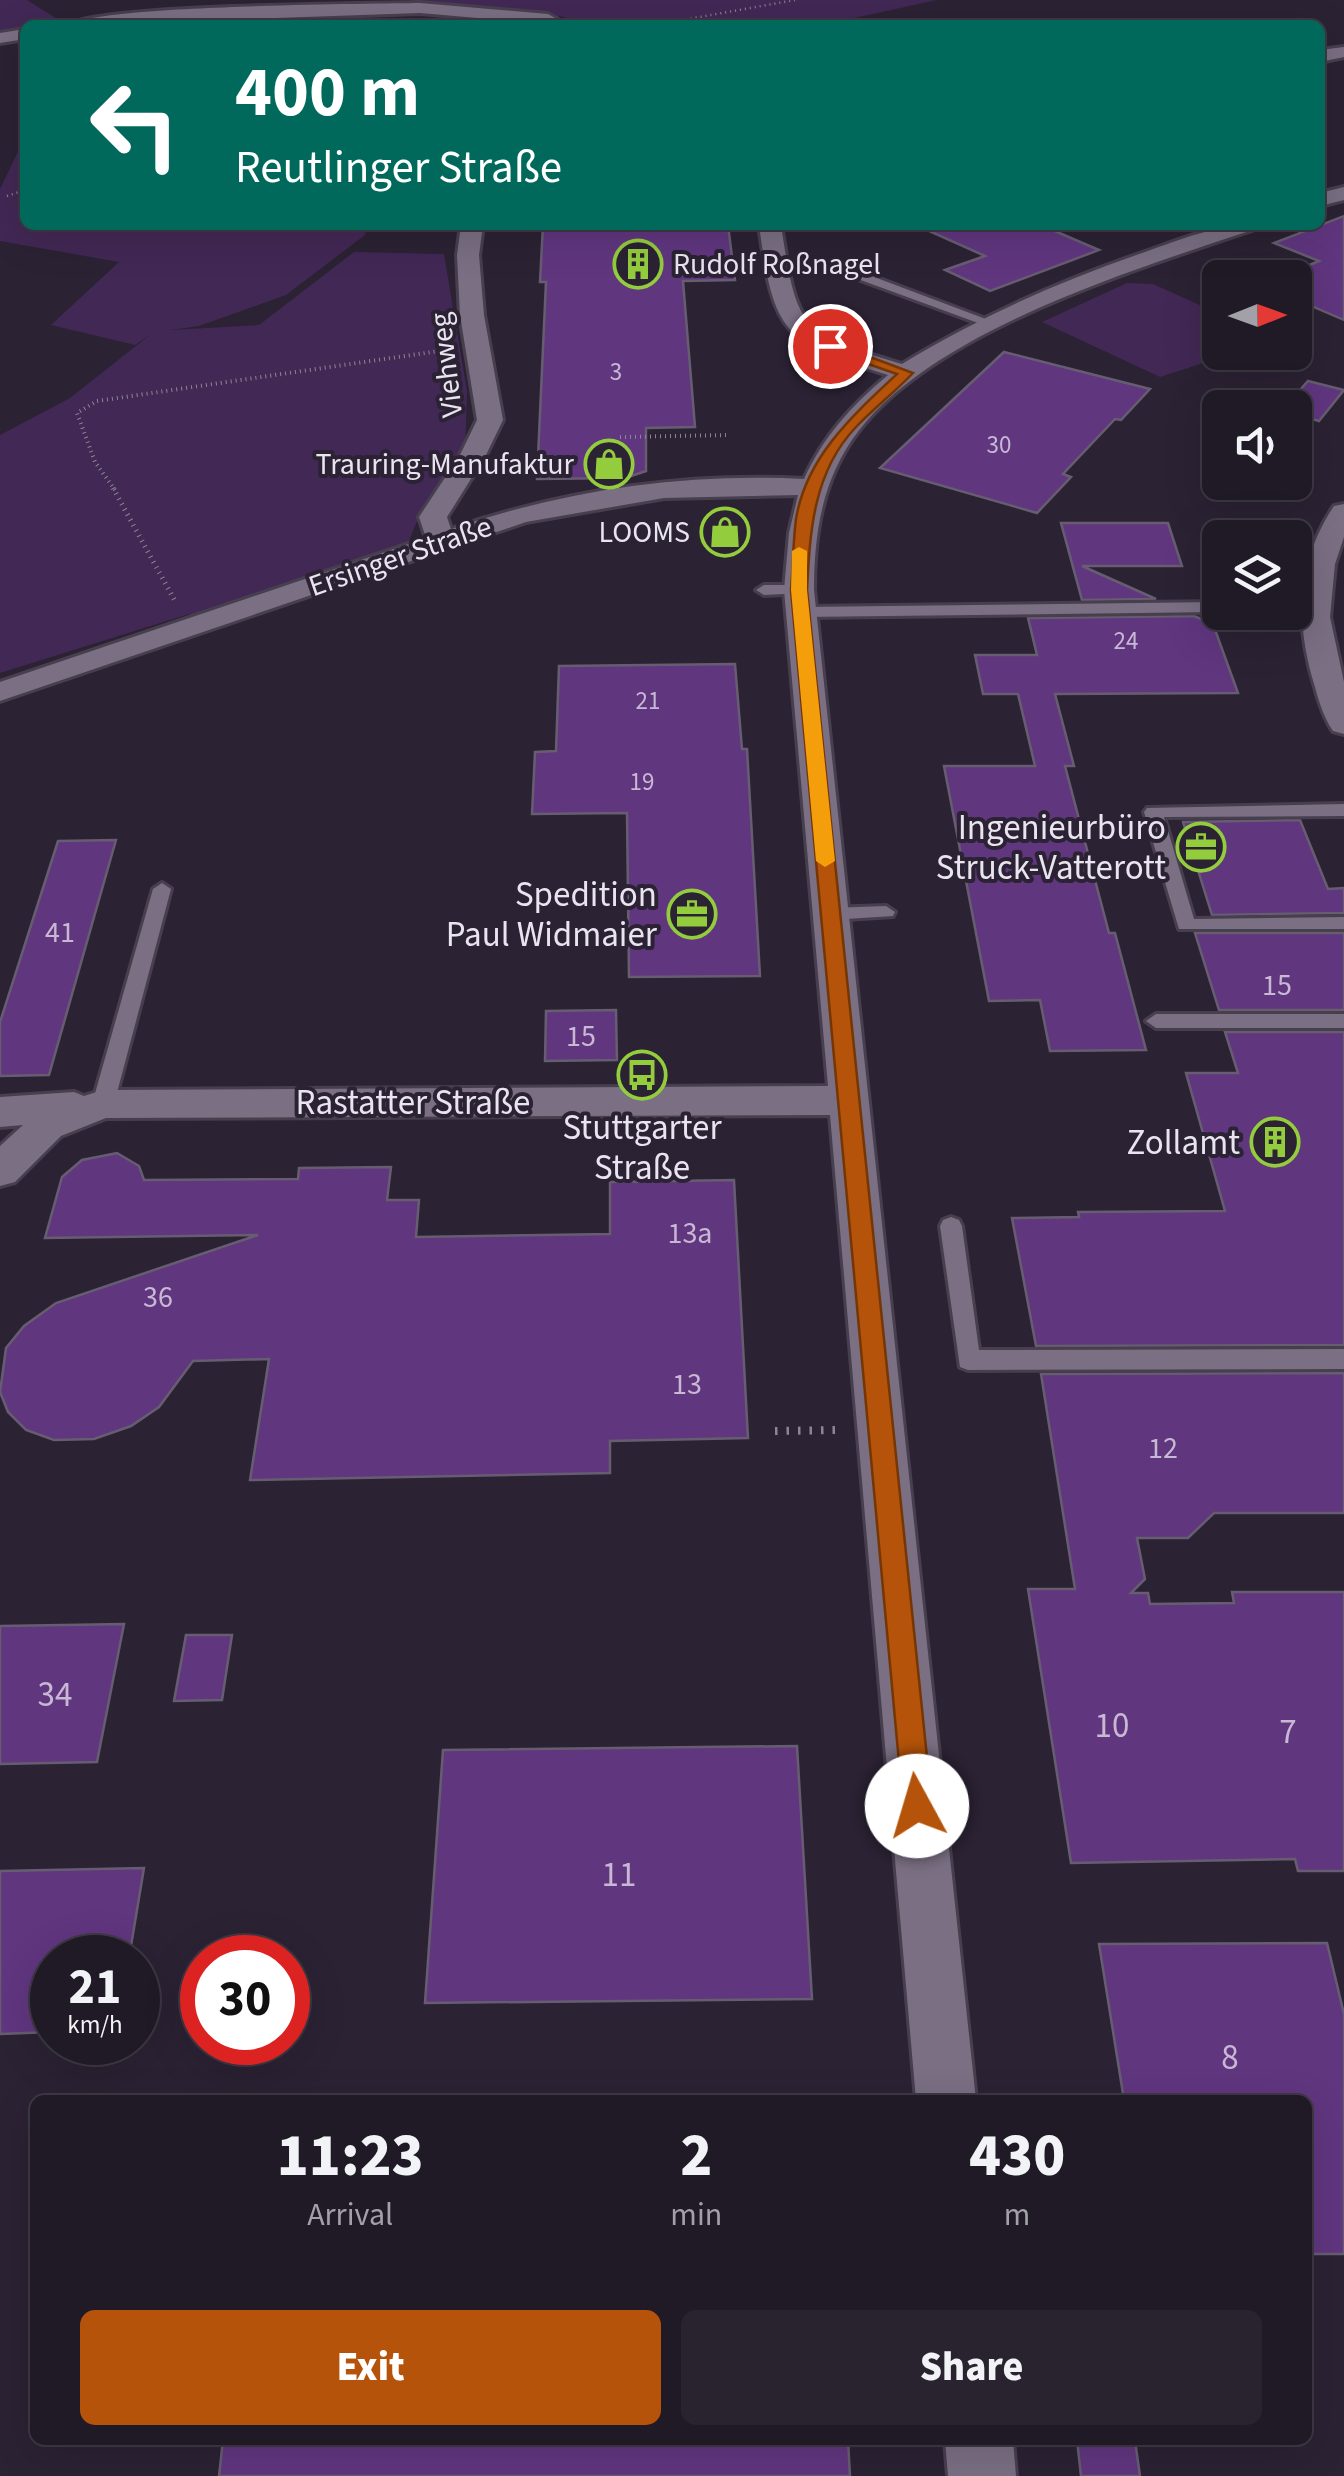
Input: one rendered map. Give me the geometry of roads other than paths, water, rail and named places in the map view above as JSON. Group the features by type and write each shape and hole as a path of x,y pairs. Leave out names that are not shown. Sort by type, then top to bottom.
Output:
{"street":[{"path":"123,20 420,8 528,20"},
{"name":"Viehweg","path":"441,542 433,517 474,455 490,420 472,316 472,230"},
{"path":"771,230 785,308 794,323 810,337 906,373"},
{"path":"946,2095 800,601 804,517 813,488 836,443 906,373 993,324 1077,287 1231,230"},
{"name":"Ersinger Straße","path":"0,692 517,516 619,494 706,485 813,488"},
{"path":"1312,584 1326,545 1344,512"},
{"path":"1311,630 1344,724"},
{"name":"Rastatter Straße","path":"0,1171 46,1126 103,1104 849,1100"},
{"path":"0,1112 103,1104"},
{"path":"979,2445 982,2476"}],"lane":[{"path":"778,265 849,272 993,324"},
{"path":"764,590 800,601 1202,607"},
{"path":"1344,810 1152,812 1186,925 1344,923"},
{"path":"103,1104 162,889"},
{"path":"830,914 886,912"},
{"path":"1156,1022 1344,1022"},
{"path":"951,1226 968,1360 1344,1359"}],"place":[{"name":"Rudolf Roßnagel","path":"638,264"},
{"name":"Trauring-Manufaktur","path":"609,464"},
{"name":"LOOMS","path":"725,532"},
{"name":"Ingenieurbüro Struck-Vatterott","path":"1201,847"},
{"name":"Spedition Paul Widmaier","path":"692,914"},
{"name":"Stuttgarter Straße","path":"642,1075"},
{"name":"Zollamt","path":"1275,1142"}]}
